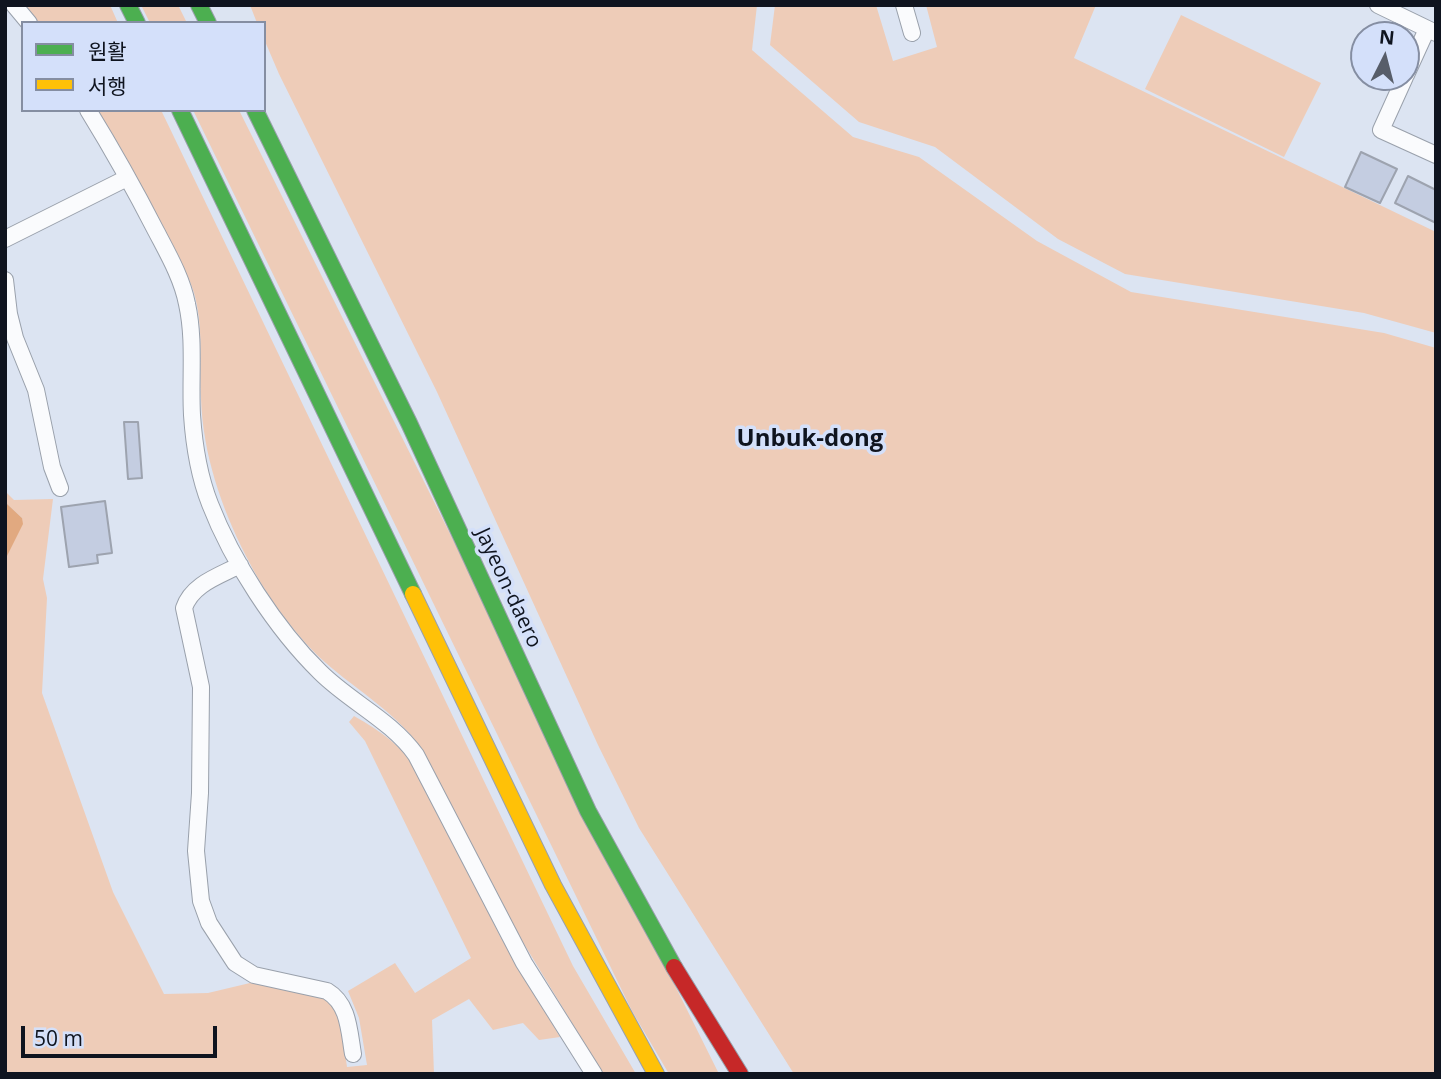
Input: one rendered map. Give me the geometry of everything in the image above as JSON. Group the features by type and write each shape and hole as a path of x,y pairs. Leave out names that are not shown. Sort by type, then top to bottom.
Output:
{"main road":[{"path":"128,5 136,21"},
{"path":"199,5 207,21"},
{"path":"181,112 553,885 656,1074"},
{"name":"Jayeon-daero","path":"256,112 409,423 588,811 663,950 740,1074"}],"lane":[{"path":"14,5 27,21"},
{"path":"904,5 912,33"},
{"path":"1378,5 1431,31 1420,51"},
{"path":"1399,91 1381,130 1436,155"},
{"path":"89,112 182,284 190,326 192,415 197,457 210,504 240,565 260,600 320,672 353,701 404,738 416,755 524,963 594,1074"},
{"path":"5,239 127,178"},
{"path":"5,280 15,338 36,390 52,467 60,488"},
{"path":"240,565 195,589 187,598 184,608 201,687 200,793 196,851 201,901 209,923 235,963 254,975 327,991 337,997 347,1019 353,1054"}],"shaded area":[{"path":"24,5 110,5 117,21 36,21"},
{"path":"141,5 178,5 186,21 149,21"},
{"path":"250,5 757,5 752,50 853,137 919,157 1037,241 1131,292 1384,333 1436,348 1436,1074 794,1074 639,828 598,745 437,392 279,74 266,44 266,21 256,21"},
{"path":"775,5 876,5 893,61 937,47 926,5 1096,5 1074,58 1436,232 1436,333 1364,313 1125,274 1058,239 935,147 859,122 770,45"},
{"path":"1181,15 1321,83 1284,157 1145,89"},
{"path":"98,112 162,112 573,966 636,1074 603,1074 521,939 420,746 396,720 317,655 278,608 253,569 229,519 205,440 197,306 185,272 156,214"},
{"path":"194,112 240,112 719,1074 669,1074 632,1011"},
{"path":"5,491 14,500 53,499 43,579 47,598 42,693 113,892 164,994 208,993 250,983 327,999 335,1007 340,1019 347,1067 367,1065 359,1018 348,991 395,963 415,993 471,958 365,741 349,722 354,716 389,739 418,770 501,938 560,1037 539,1040 523,1023 493,1030 469,999 432,1020 434,1074 5,1074 5,560 22,518 5,502"},
{"path":"5,502 22,518 23,524 5,560"}],"building":[{"path":"1361,152 1397,169 1380,203 1345,187"},
{"path":"1408,176 1436,190 1436,223 1395,203"},
{"path":"124,422 138,422 142,478 128,479"},
{"path":"105,501 112,553 97,555 98,563 69,567 61,507"}],"traffic: fast":[{"path":"128,5 136,21"},
{"path":"199,5 207,21"},
{"path":"181,112 413,594"},
{"path":"256,112 409,423 588,811 674,967"}],"traffic: slow":[{"path":"413,594 553,885 656,1074"}],"traffic: jam":[{"path":"674,967 740,1074"}],"district":[{"name":"Unbuk-dong","path":"810,439"}]}
